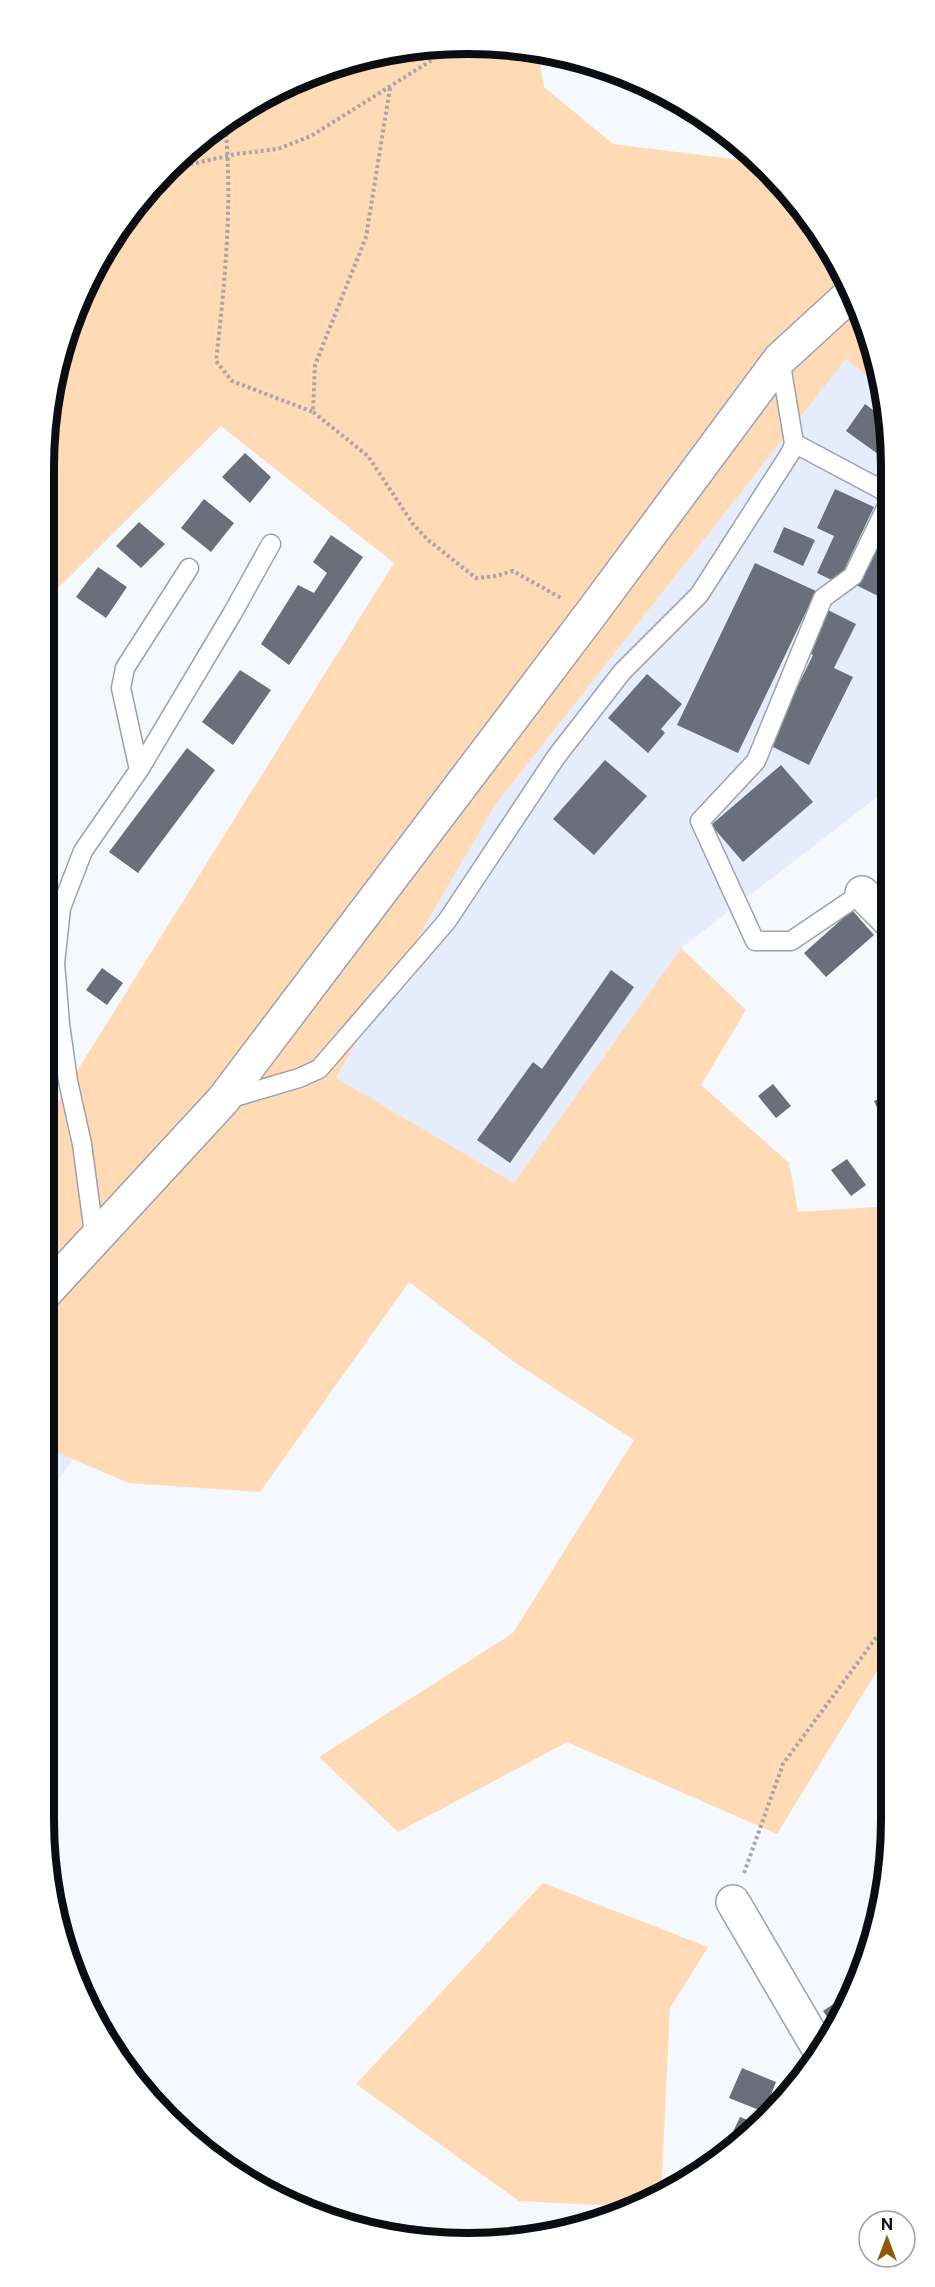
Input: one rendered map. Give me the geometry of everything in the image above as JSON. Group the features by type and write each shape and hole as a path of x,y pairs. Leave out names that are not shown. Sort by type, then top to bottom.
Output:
{"main road":[{"path":"54,1284 223,1100 590,615 780,359 845,299"},
{"path":"862,893 881,912"},
{"path":"733,1902 815,2043"}],"lane":[{"path":"223,1100 299,1078 319,1069 447,921 556,757 622,672 699,595 791,452 794,443 780,359"},
{"path":"794,443 881,489"},
{"path":"862,893 790,941 755,941 700,821 756,761 823,598 853,576 881,517"},
{"path":"95,1241 82,1144 68,1081 60,1024 55,963 62,909 83,851 139,770 271,544"},
{"path":"139,770 121,688 125,668 189,568"},
{"path":"54,1020 60,1024"}],"path":[{"path":"185,166 228,155 278,148 311,136 390,88 437,55"},
{"path":"313,412 315,365 366,237 390,88"},
{"path":"226,132 228,155 226,277 216,361 232,381 313,412 368,456 412,524 456,564 476,578 513,571 590,615"},
{"path":"733,1902 783,1764 881,1631"}],"shaded area":[{"path":"468,54 540,61 544,87 613,144 744,160 760,175 796,216 826,261 850,309 871,380 846,359 496,804 336,1078 514,1183 681,948 746,1010 701,1085 789,1163 798,1212 881,1207 881,1664 777,1834 567,1742 398,1832 319,1757 513,1633 634,1440 517,1364 409,1282 260,1492 129,1483 54,1451 54,1108 394,563 221,426 54,592 55,440 62,387 68,360 85,309 109,261 139,216 157,195 175,175 216,139 261,109 309,85 360,68 387,62"},
{"path":"846,359 871,380 880,440 881,468 881,794 681,948 514,1183 336,1079 496,804"},
{"path":"54,1451 73,1459 54,1486"},
{"path":"543,1883 708,1947 670,2008 662,2184 626,2202 615,2206 519,2201 356,2084"}],"building":[{"path":"865,404 877,413 881,456 846,431"},
{"path":"245,453 271,477 250,503 222,477"},
{"path":"835,489 874,507 838,583 817,573 834,536 817,528"},
{"path":"204,499 234,523 211,552 181,528"},
{"path":"139,522 165,544 141,568 116,546"},
{"path":"784,527 815,540 803,566 773,552"},
{"path":"881,534 881,598 854,584"},
{"path":"331,535 363,557 289,665 261,644 298,585 314,593 327,573 313,562"},
{"path":"755,563 816,591 738,753 677,725"},
{"path":"98,567 127,587 106,618 76,597"},
{"path":"828,610 856,624 834,668 853,677 809,765 769,745 813,655 807,652"},
{"path":"240,670 271,690 233,745 202,722"},
{"path":"647,674 682,704 661,729 665,733 648,753 608,718"},
{"path":"187,748 215,770 138,873 109,852"},
{"path":"605,760 647,796 594,855 553,819"},
{"path":"781,765 813,802 743,862 711,825"},
{"path":"852,910 874,935 826,977 804,953"},
{"path":"102,968 123,983 107,1005 86,990"},
{"path":"611,970 634,987 510,1163 477,1140 533,1062 542,1069"},
{"path":"773,1084 791,1106 776,1118 758,1096"},
{"path":"881,1098 881,1116 874,1101"},
{"path":"847,1159 866,1185 851,1196 831,1170"},
{"path":"839,2000 829,2020 823,2011"},
{"path":"742,2068 776,2082 767,2104 761,2111 729,2098"},
{"path":"740,2117 750,2121 730,2138"}]}
